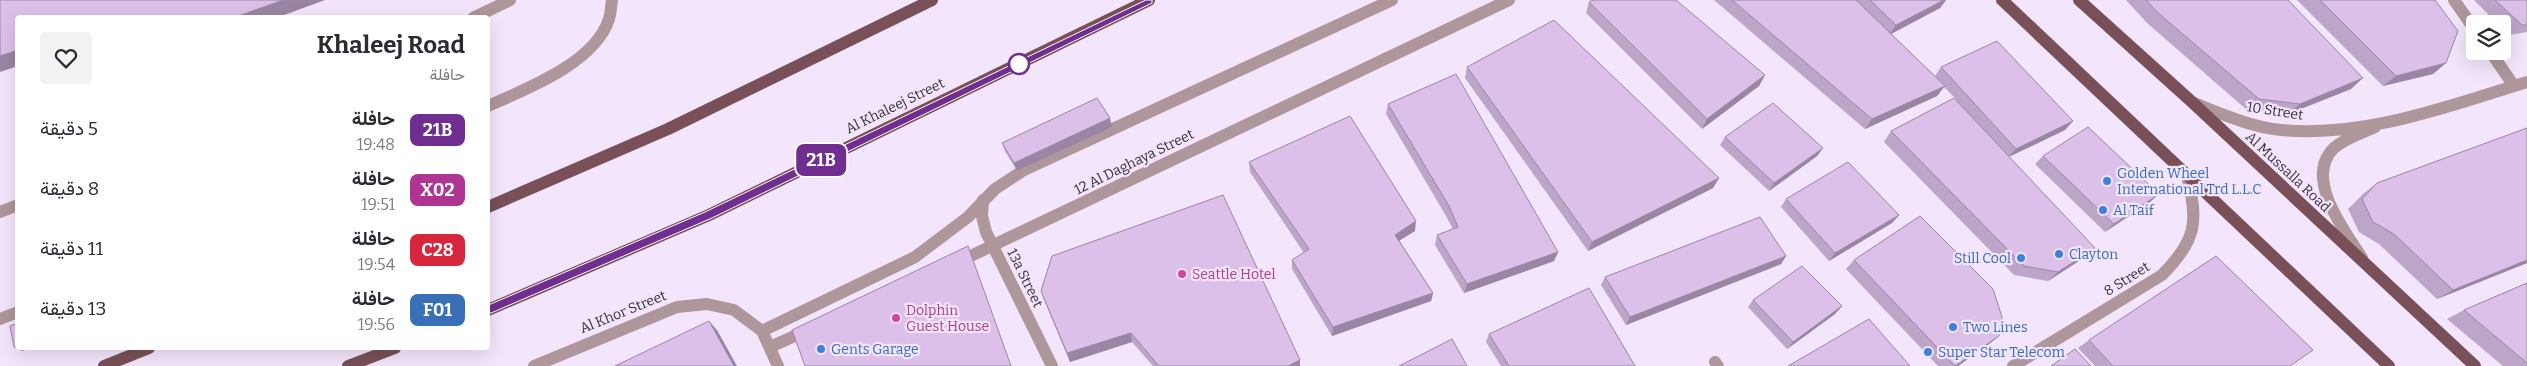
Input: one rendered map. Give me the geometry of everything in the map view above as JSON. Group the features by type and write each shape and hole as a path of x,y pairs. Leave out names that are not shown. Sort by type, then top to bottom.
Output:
{"main road":[{"path":"490,206 668,129 932,0"},
{"name":"Al Khaleej Street","path":"490,309 709,215 1149,0"},
{"path":"2002,0 2389,366"},
{"name":"Al Mussalla Road","path":"2079,0 2192,102 2475,366"},
{"path":"104,366 144,350"},
{"path":"348,366 390,350"},
{"path":"354,366 369,358"}],"street":[{"path":"479,15 510,0"},
{"path":"490,105 556,74 577,60 600,35 612,8 612,0"},
{"path":"762,331 915,257 968,217 983,200 1024,170 1392,0"},
{"name":"12 Al Daghaya Street","path":"942,269 1509,0"},
{"path":"2454,0 2466,17"},
{"path":"2496,60 2514,86"},
{"name":"10 Street","path":"2192,102 2235,120 2283,130 2329,130 2387,122 2527,82"},
{"name":"10 Street","path":"2368,268 2331,206 2324,190 2322,174 2325,160 2333,149 2387,122"},
{"name":"8 Street","path":"2013,366 2162,275 2182,256 2194,232 2195,204 2187,176"},
{"name":"13a Street","path":"983,200 982,216 993,246 1052,366"},
{"path":"0,212 15,206"},
{"name":"Al Khor Street","path":"534,366 677,307 707,304 734,310 762,331 778,366"},
{"path":"0,319 15,313"},
{"path":"770,347 822,323"}],"building":[{"path":"0,0 283,0 241,15 15,15 15,51 0,56"},
{"path":"1593,0 1676,0 1765,75 1707,119 1589,2"},
{"path":"1732,0 1856,0 1945,86 1872,119"},
{"path":"1870,0 1944,0 1896,25"},
{"path":"2146,0 2288,0 2363,78 2300,104 2259,99 2157,12"},
{"path":"2320,0 2435,0 2458,31 2446,63 2396,76"},
{"path":"2495,0 2527,0 2527,25 2522,25"},
{"path":"1554,20 1719,178 1592,242 1467,67"},
{"path":"1997,41 2073,121 2016,149 1941,67"},
{"path":"1456,74 1558,252 1467,284 1437,235 1458,227 1449,206 1388,104"},
{"path":"1097,98 1110,118 1014,163 1002,143"},
{"path":"1954,98 2095,248 2058,272 2024,266 1891,131"},
{"path":"1773,103 1823,148 1774,183 1725,137"},
{"path":"1350,116 1416,221 1395,235 1433,293 1333,327 1292,260 1309,249 1249,162"},
{"path":"2088,127 2159,194 2114,224 2043,156"},
{"path":"2527,128 2527,260 2453,290 2394,234 2373,222 2362,199 2377,183"},
{"path":"1848,162 1899,215 1835,253 1786,199"},
{"path":"1223,195 1300,360 1288,366 1159,366 1131,333 1067,353 1041,291 1052,256"},
{"path":"1920,216 1993,289 2002,317 1999,336 1955,366 1854,260"},
{"path":"1760,217 1786,256 1630,317 1605,277"},
{"path":"968,246 1011,366 805,366 792,330"},
{"path":"2216,256 2313,350 2290,366 2113,366 2089,340"},
{"path":"1802,266 1842,306 1793,342 1753,300"},
{"path":"2527,283 2527,363 2464,310"},
{"path":"1589,288 1635,366 1509,366 1489,334"},
{"path":"1869,319 1910,366 1788,366"},
{"path":"709,321 734,366 615,366"},
{"path":"15,324 14,347 10,326"},
{"path":"1452,339 1467,366 1399,366"},
{"path":"2075,349 2091,366 2051,366"}],"bus line":[{"name":"21B","path":"490,309 709,215 1149,0"}],"place":[{"name":"Golden Wheel International Trd L.L.C","path":"2107,181"},
{"name":"Al Taif","path":"2103,210"},
{"name":"Clayton","path":"2059,254"},
{"name":"Still Cool","path":"2021,258"},
{"name":"Seattle Hotel","path":"1182,274"},
{"name":"Dolphin Guest House","path":"896,318"},
{"name":"Two Lines","path":"1953,327"},
{"name":"Gents Garage","path":"821,349"},
{"name":"Super Star Telecom","path":"1928,352"}]}
